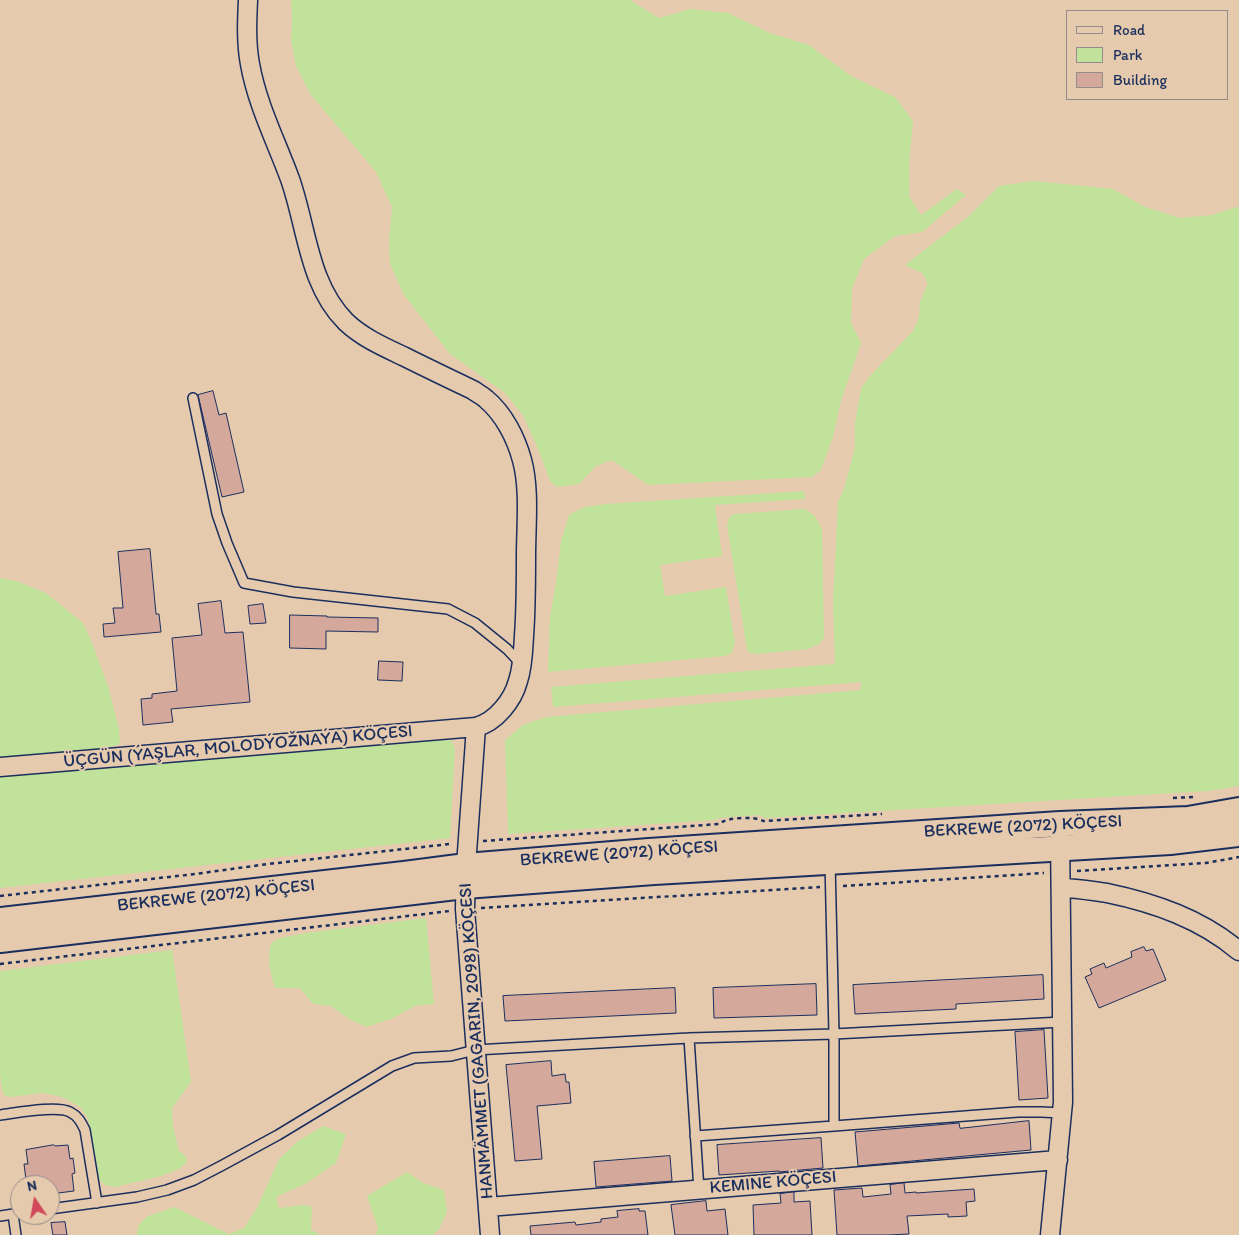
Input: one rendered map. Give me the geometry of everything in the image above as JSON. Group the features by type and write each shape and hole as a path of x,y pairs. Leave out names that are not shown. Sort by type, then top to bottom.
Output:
{"main road":[{"name":"BEKREWE (2072) KÖÇESI","path":"0,920 404,874 465,887 649,850 1060,824 1188,818 1239,810"},
{"name":"BEKREWE (2072) KÖÇESI","path":"0,940 465,887 654,872 830,862 1061,869 1170,842 1239,834"}],"street":[{"path":"248,0 247,43 255,88 290,179 316,275 330,300 346,322 362,335 473,390 485,398 505,422 517,444 523,462 527,501 526,610 522,666 518,683 510,699 484,725 476,727"},
{"name":"ÜÇGÜN (ÝAŞLAR, MOLODÝOŽNAÝA) KÖÇESI","path":"0,767 476,727"},
{"name":"HANMÄMMET (GAGARIN, 2098) KÖÇESI","path":"476,727 465,887 475,1050 490,1235"},
{"path":"1050,1235 1062,1113 1060,824"},
{"path":"1061,869 1093,891 1132,898 1173,912 1203,926 1226,940 1239,951"},
{"name":"KEMINE KÖÇESI","path":"488,1208 1058,1160"}],"lane":[{"path":"194,398 217,514 244,583 292,592 448,609 475,623 494,637 507,648 522,666"},
{"path":"830,862 834,1126"},
{"path":"60,1208 167,1190 194,1180 278,1135 392,1066 414,1058 451,1056 475,1050 689,1038 834,1034 1062,1022"},
{"path":"689,1038 699,1190"},
{"path":"0,1115 54,1109 69,1111 79,1119 85,1130 96,1203"},
{"path":"695,1136 1018,1112 1062,1113"}],"path":[{"path":"0,964 465,887 831,886 1061,869 1206,863 1239,857"}],"green space":[{"path":"291,0 630,0 659,18 690,9 728,13 770,33 809,45 851,76 895,97 913,121 909,163 909,196 921,215 957,189 966,195 922,232 895,236 864,259 852,289 851,323 861,343 841,401 833,437 821,470 812,477 648,485 612,460 596,466 579,484 557,487 550,481 523,415 505,393 450,354 404,295 390,264 389,241 392,207 376,172 311,95 296,66 291,41"},
{"path":"1034,181 1113,189 1145,207 1180,218 1212,215 1236,207 1239,208 1239,786 1208,791 765,818 758,815 714,820 508,834 505,740 523,725 546,717 861,690 861,682 553,707 551,687 835,664 833,603 838,502 844,489 855,447 855,423 861,388 913,331 919,318 920,302 928,283 922,273 905,265 969,216 999,186"},
{"path":"804,491 805,499 715,505 722,556 660,565 665,596 726,587 735,643 732,653 725,656 548,672 550,616 561,541 569,515 584,507 606,504"},
{"path":"804,509 815,517 822,530 824,638 819,644 808,649 751,653 747,650 727,525 729,518 734,514"},
{"path":"0,578 19,582 46,593 83,623 108,686 119,729 120,744 107,748 0,759"},
{"path":"447,733 455,748 450,838 0,888 0,774"},
{"path":"426,918 434,1004 415,1006 391,1019 366,1027 349,1019 331,1006 313,1004 300,988 275,988 270,971 269,955 271,943 280,938"},
{"path":"172,950 191,1082 172,1108 173,1127 179,1151 186,1156 187,1162 179,1169 161,1176 115,1187 105,1185 98,1179 90,1127 87,1117 80,1107 62,1097 42,1093 10,1097 5,1096 2,1090 0,1074 0,971"},
{"path":"323,1126 346,1134 336,1163 305,1184 276,1197 279,1208 304,1205 312,1207 311,1230 321,1235 137,1235 138,1226 146,1217 174,1207 229,1234 244,1228 257,1208 279,1159 298,1141"},
{"path":"407,1172 423,1183 444,1190 447,1212 439,1229 433,1235 376,1235 378,1228 367,1196"}],"building":[{"path":"213,391 219,415 226,413 244,492 222,497 198,395"},
{"path":"150,549 156,614 159,614 161,632 104,637 103,624 115,623 113,608 123,608 118,552"},
{"path":"221,601 225,633 243,632 250,702 171,709 173,722 143,725 141,699 152,698 152,694 177,691 172,638 202,635 198,604"},
{"path":"263,604 266,623 250,624 248,606"},
{"path":"290,615 378,618 378,632 326,631 326,649 290,648"},
{"path":"379,661 403,662 402,681 378,680"},
{"path":"1144,947 1146,951 1153,949 1166,980 1099,1008 1085,977 1092,974 1090,969 1104,963 1106,968 1132,957 1131,952"},
{"path":"1043,975 1044,999 956,1004 956,1009 855,1014 853,985"},
{"path":"816,984 817,1015 714,1018 713,988"},
{"path":"675,988 676,1013 505,1021 503,996"},
{"path":"1044,1030 1048,1098 1019,1100 1015,1032"},
{"path":"551,1061 552,1076 565,1074 566,1082 569,1082 571,1103 537,1106 542,1159 515,1161 506,1065"},
{"path":"1029,1121 1031,1150 858,1166 855,1132 959,1123 960,1128"},
{"path":"821,1138 823,1168 719,1175 717,1145"},
{"path":"54,1145 68,1145 70,1159 73,1158 75,1173 72,1174 74,1191 60,1193 60,1175 25,1175 24,1164 28,1164 26,1150"},
{"path":"670,1156 672,1181 596,1187 594,1162"},
{"path":"904,1183 905,1193 974,1189 975,1201 966,1202 967,1216 948,1217 948,1214 907,1216 909,1234 837,1235 834,1190 862,1188 863,1197 891,1194 890,1185"},
{"path":"794,1192 794,1202 810,1201 812,1235 754,1235 753,1205 781,1203 780,1194"},
{"path":"706,1201 707,1211 725,1209 728,1235 675,1235 671,1205"},
{"path":"639,1209 639,1211 645,1211 648,1235 531,1235 530,1226 575,1222 576,1225 601,1222 601,1219 618,1217 617,1211"},
{"path":"60,1222 65,1222 67,1235 53,1235 51,1225 60,1225"}]}
